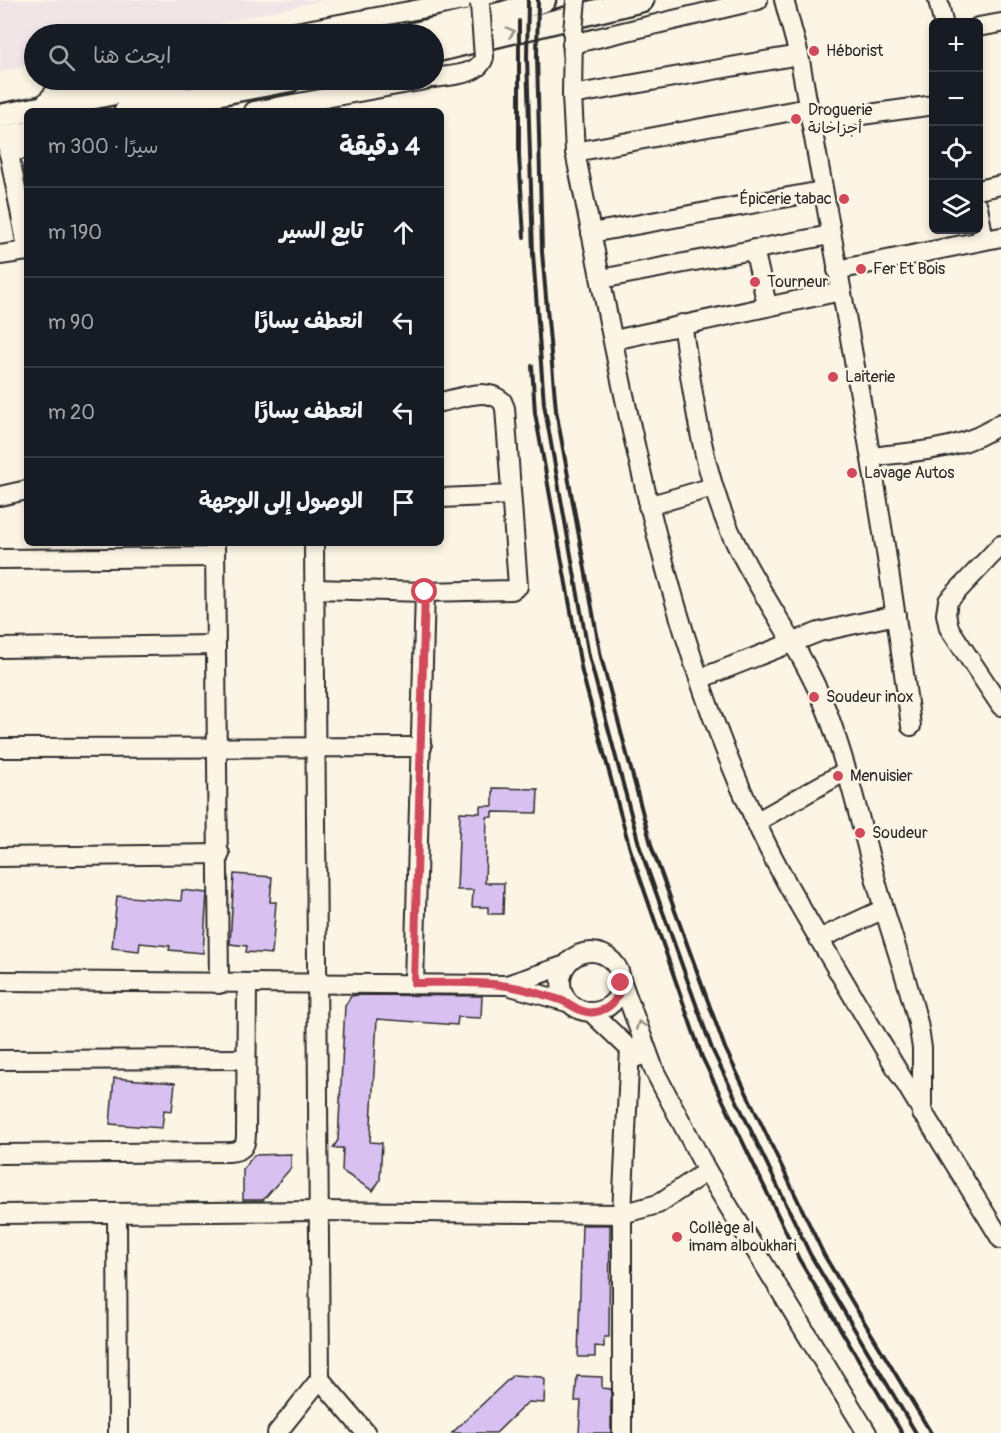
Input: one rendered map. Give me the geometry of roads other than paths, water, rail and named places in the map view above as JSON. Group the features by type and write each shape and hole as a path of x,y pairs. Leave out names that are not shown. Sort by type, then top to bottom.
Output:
{"main road":[{"path":"444,27 504,13 544,0"},
{"path":"444,49 642,0"},
{"path":"42,107 129,90"},
{"path":"142,108 237,90"},
{"path":"6,128 24,118"}],"street":[{"path":"576,0 572,95 574,152 648,506 699,679 756,822 819,939 922,1114 1001,1239"},
{"path":"573,38 758,0"},
{"path":"784,0 799,55 871,457 897,615 911,726"},
{"path":"938,0 942,18"},
{"path":"320,24 375,8 474,1 484,57 477,69 444,76"},
{"path":"983,26 1001,23"},
{"path":"572,95 799,55"},
{"path":"42,107 58,90"},
{"path":"271,108 370,90"},
{"path":"574,152 809,115 929,105"},
{"path":"6,128 24,146"},
{"path":"6,128 24,232"},
{"path":"983,189 1001,186"},
{"path":"591,233 822,191"},
{"path":"837,270 993,239 983,218"},
{"path":"601,279 830,235"},
{"path":"754,249 767,305"},
{"path":"0,255 24,250"},
{"path":"614,340 767,305 841,291"},
{"path":"681,324 699,429 714,487 742,556 793,641 828,714 846,771 918,1023 922,1066 922,1114"},
{"path":"314,589 425,592 512,591 517,588 519,582 505,408 502,401 489,394 444,401"},
{"path":"871,457 953,446 982,435 1001,423"},
{"path":"648,506 714,487"},
{"path":"0,496 24,491"},
{"path":"444,498 511,495"},
{"path":"1001,545 948,601 946,614 949,628 1001,706"},
{"path":"277,1433 320,1379 319,984 314,546"},
{"path":"0,559 215,550 220,854 219,984"},
{"path":"414,983 425,592"},
{"path":"699,679 793,641 840,627 897,615"},
{"path":"0,648 215,645"},
{"path":"0,748 422,747"},
{"path":"756,822 846,771"},
{"path":"0,857 220,854"},
{"path":"819,939 884,909"},
{"path":"507,986 566,965 582,953 598,953 613,962 645,1040 655,1072 707,1171 867,1433"},
{"path":"566,965 561,983 567,1002"},
{"path":"0,981 219,984 414,983 507,986 567,1002 580,1011 592,1012 612,1004 619,993 621,980"},
{"path":"0,1154 229,1152 241,1150 245,1146 246,1134 247,984"},
{"path":"592,1012 655,1072"},
{"path":"622,1433 622,1214 630,1048"},
{"path":"0,1060 246,1059"},
{"path":"0,1215 318,1210 622,1214 658,1204 707,1171"},
{"path":"117,1213 118,1433"},
{"path":"320,1379 366,1433"}],"railway":[{"path":"528,0 527,57 533,254 544,404 589,656 640,848 712,1049 810,1254 916,1433"},
{"path":"538,0 537,56 542,252 556,410 601,657 652,848 725,1048 824,1255 931,1433"},
{"path":"519,21 519,156 524,237"},
{"path":"532,366 535,413 582,672 630,849 702,1057 799,1259 902,1433"}],"place":[{"name":"Héborist","path":"814,51"},
{"name":"Droguerie أجزاخانة","path":"796,119"},
{"name":"Épicerie tabac","path":"844,199"},
{"name":"Fer Et Bois","path":"861,269"},
{"name":"Tourneur","path":"755,282"},
{"name":"Laiterie","path":"833,377"},
{"name":"Lavage Autos","path":"852,473"},
{"name":"Soudeur inox","path":"814,697"},
{"name":"Menuisier","path":"838,776"},
{"name":"Soudeur","path":"860,833"},
{"name":"Collège al imam alboukhari","path":"677,1237"}]}
